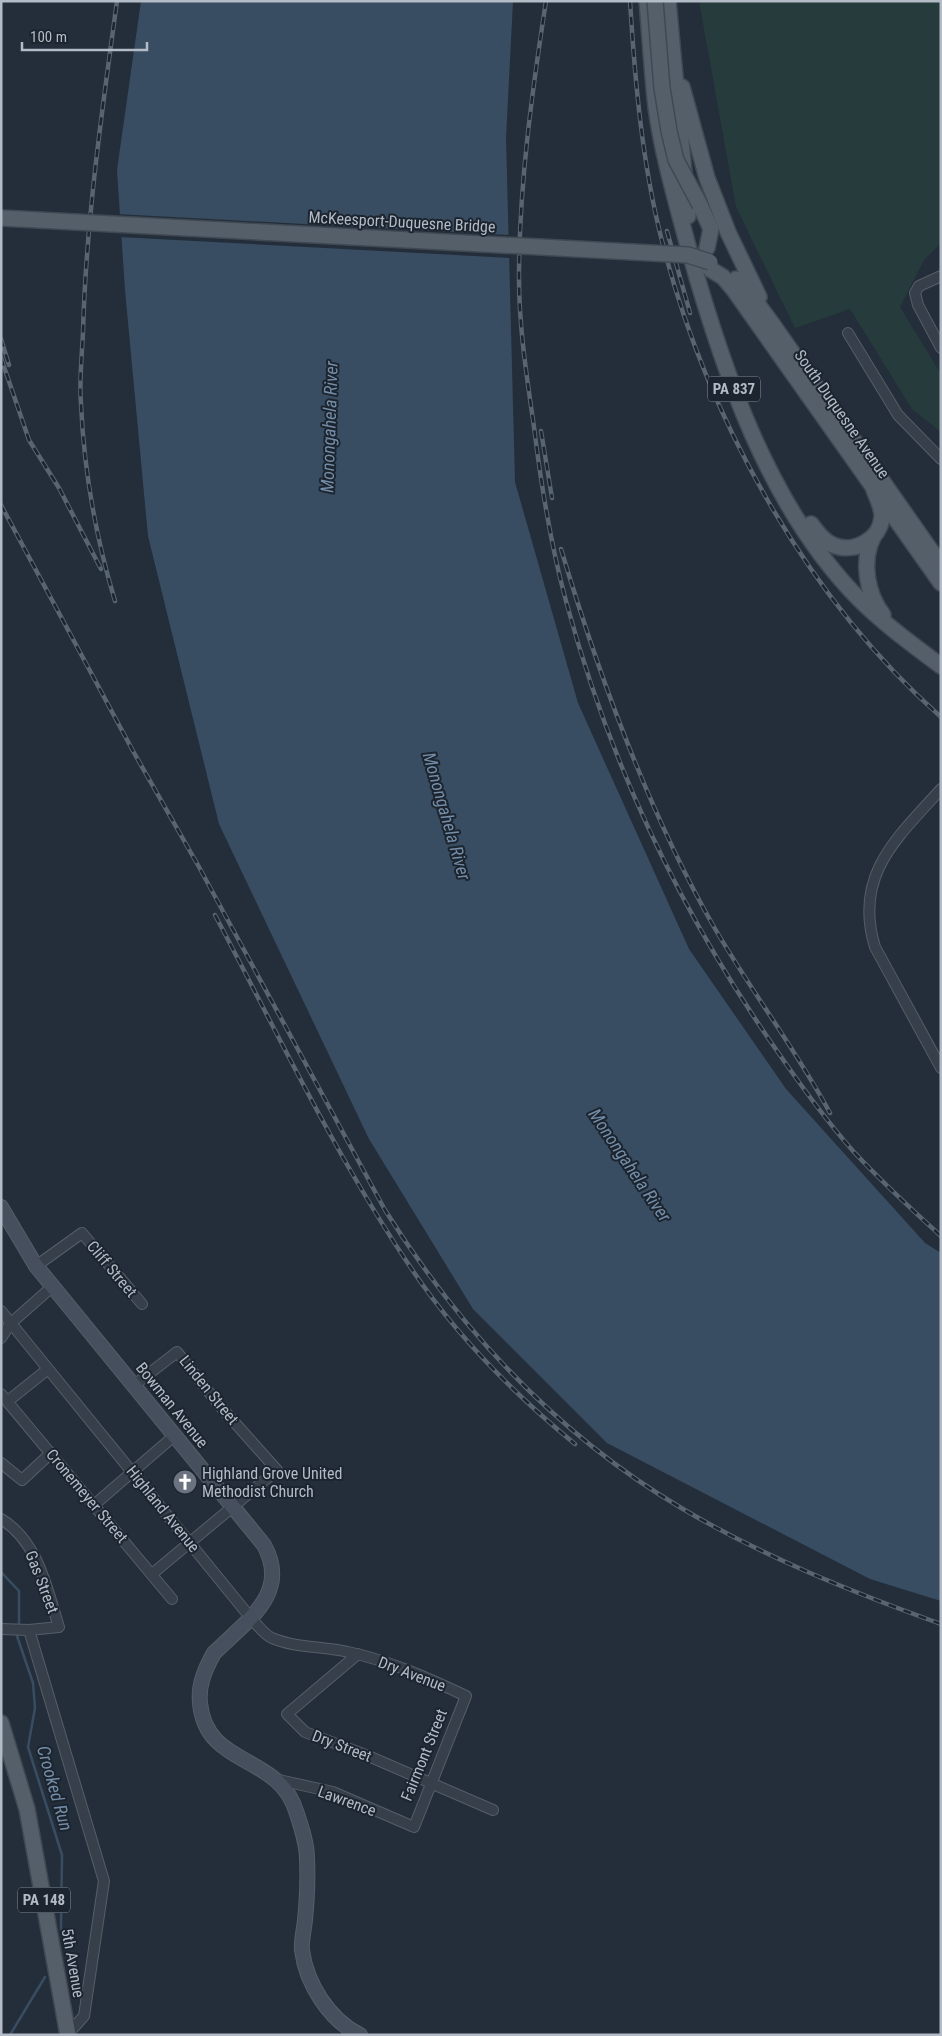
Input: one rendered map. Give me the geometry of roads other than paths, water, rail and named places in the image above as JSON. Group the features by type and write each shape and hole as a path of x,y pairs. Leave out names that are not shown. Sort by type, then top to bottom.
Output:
{"main road":[{"name":"PA 837","path":"647,1 656,107 680,217 709,320 743,412 770,471 804,531 858,598 894,631 941,666"},
{"path":"654,1 662,88 669,131 676,160 711,229 709,260"},
{"path":"668,1 680,80 707,178 728,232 773,325"},
{"path":"668,1 689,224 717,324 740,384 779,472 807,518 820,535 832,544 846,549 861,545 873,537"},
{"name":"McKeesport-Duquesne Bridge","path":"1,218 688,255 709,260 740,282 773,325"},
{"name":"McKeesport-Duquesne Bridge","path":"1,225 688,262 709,260"},
{"name":"South Duquesne Avenue","path":"709,260 734,290 941,583"},
{"name":"South Duquesne Avenue","path":"773,325 941,565"},
{"path":"874,490 882,509 882,519 868,547 866,565 870,589 876,606 894,631"},
{"name":"Bowman Avenue","path":"1,1207 36,1266 264,1545 273,1564 272,1586 250,1617 214,1654 204,1674 200,1697 201,1712 206,1726 215,1741 230,1753 279,1780"},
{"name":"5th Avenue","path":"1,1723 16,1767 29,1818 68,2034"},
{"path":"279,1780 295,1807 302,1829 307,1857 307,1890 302,1948 306,1971 328,2009 340,2022 360,2035"}],"street":[{"path":"941,276 919,286 915,293 918,306 941,348"},
{"path":"848,333 898,415 941,459"},
{"path":"940,790 893,843 881,861 871,885 868,906 869,926 875,947 941,1068"},
{"name":"Cliff Street","path":"36,1266 82,1233 142,1304"},
{"path":"1,1338 10,1324 53,1286"},
{"name":"Highland Avenue","path":"1,1311 250,1617 270,1638 358,1654"},
{"name":"Linden Street","path":"133,1386 177,1352 220,1406 277,1470 232,1507"},
{"path":"4,1397 48,1369"},
{"name":"Cronemeyer Street","path":"4,1397 172,1599"},
{"path":"94,1505 174,1436"},
{"path":"1,1463 22,1480 51,1453"},
{"path":"152,1574 232,1507"},
{"name":"Gas Street","path":"1,1519 24,1538 42,1574 59,1627 27,1630"},
{"path":"1,1629 27,1630 104,1881 84,2016 68,2034"},
{"name":"Dry Avenue","path":"358,1654 423,1676 466,1696"},
{"name":"Dry Street","path":"358,1654 287,1714 305,1732 432,1784"},
{"name":"Fairmont Street","path":"414,1827 466,1696"},
{"name":"Lawrence","path":"279,1780 333,1792 414,1827"},
{"path":"432,1784 493,1810"}],"water":[{"name":"Monongahela River","path":"141,1 513,1 506,138 515,482 578,703 689,949 786,1089 925,1243 941,1253 941,1601 870,1579 607,1443 473,1309 369,1139 219,824 148,536 125,290 117,170"}],"waterway":[{"name":"Crooked Run","path":"1,1572 19,1591 19,1626"},
{"name":"Crooked Run","path":"18,1632 17,1636 33,1683 35,1708 28,1747 62,1855 61,1929"},
{"name":"Crooked Run","path":"10,2035 45,1977"}],"railway":[{"path":"115,601 102,553 92,504 85,454 80,386 91,207 117,1"},
{"path":"546,1 531,104 521,209 520,315 526,372 547,515 566,601 583,661 626,777 651,834 709,944 741,997 822,1114 853,1151 885,1184 941,1236"},
{"path":"630,1 640,122 655,212 681,306 705,372 734,436 767,499 805,560 846,616 892,669 941,717"},
{"path":"667,231 690,313"},
{"path":"1,339 9,365"},
{"path":"1,358 29,440 59,488 101,569"},
{"path":"541,431 552,498"},
{"path":"1,505 133,751 199,867 385,1210 446,1298 480,1339 516,1378 554,1414 638,1480 683,1509 777,1558 941,1624"},
{"path":"561,549 592,646 627,743 668,838 714,927 830,1113"},
{"path":"215,915 333,1139 411,1268 466,1340 530,1405 575,1444"}],"place":[{"name":"Highland Grove United Methodist Church","path":"185,1482"}]}
